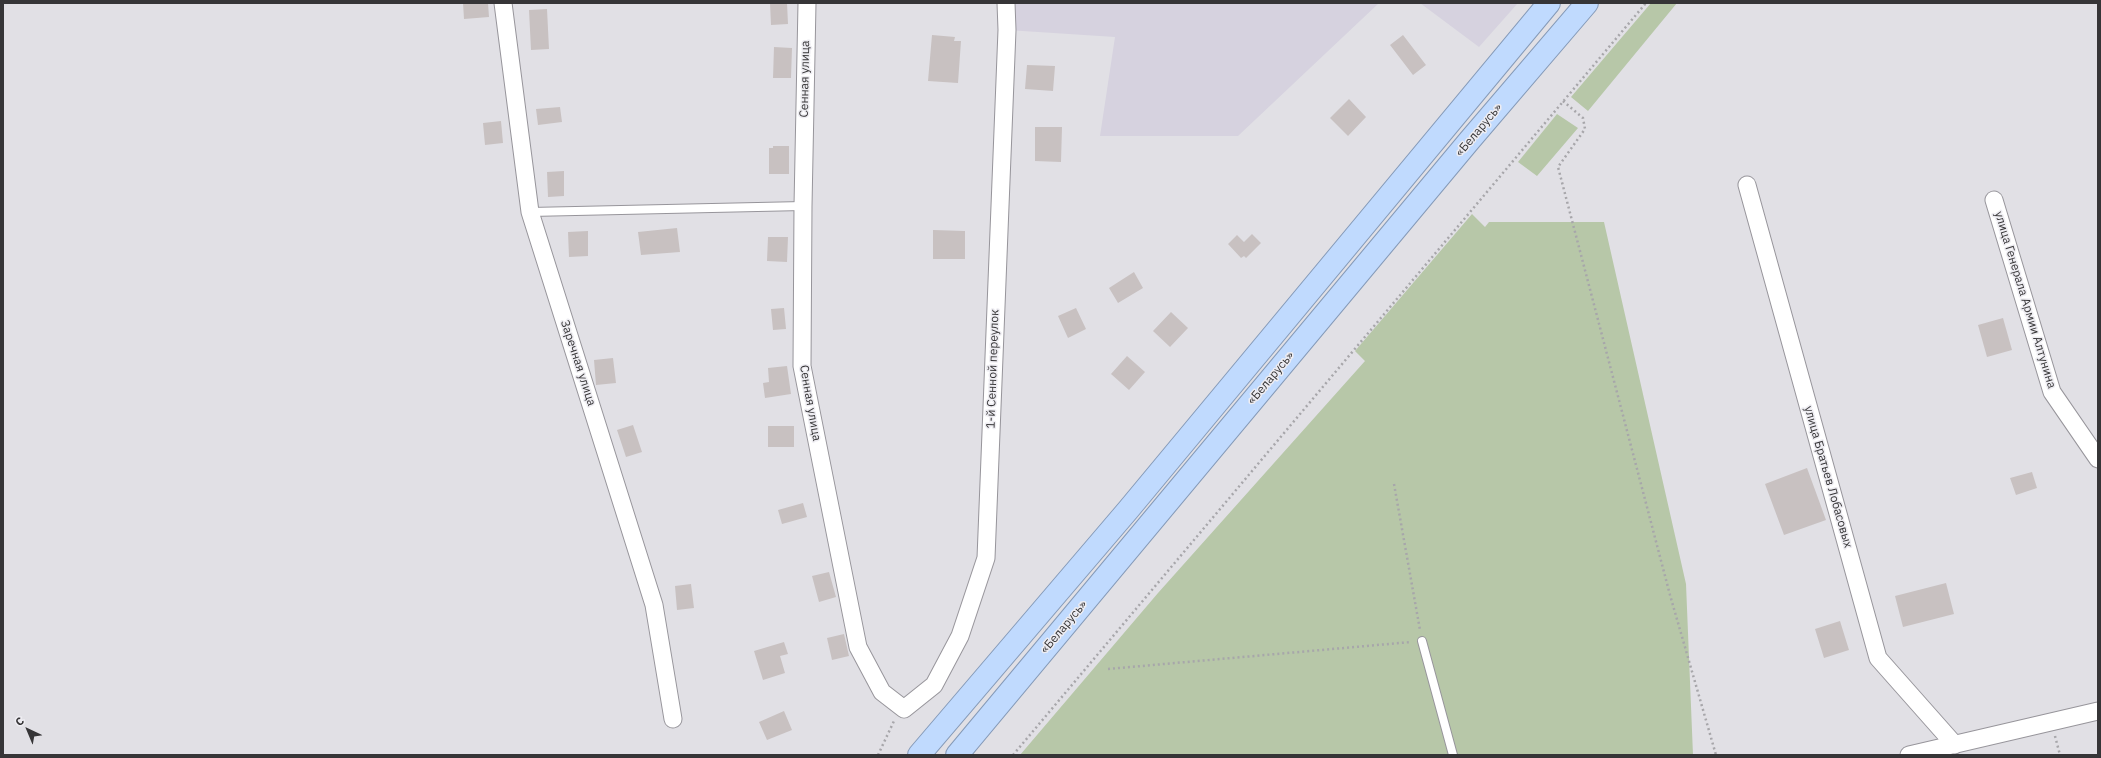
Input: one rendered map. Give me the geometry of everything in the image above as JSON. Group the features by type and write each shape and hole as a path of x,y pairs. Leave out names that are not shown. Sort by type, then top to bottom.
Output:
{"highway":[{"name":"«Беларусь»","path":"919,755 1128,510 1549,3"},
{"name":"«Беларусь»","path":"957,755 1469,141 1587,3"}],"street":[{"name":"Заречная улица","path":"503,3 530,212 654,604 673,719"},
{"name":"Сенная улица","path":"807,3 803,206 802,366 858,647 882,692 902,708"},
{"name":"1-й Сенной переулок","path":"902,708 934,685 960,636 986,558 1007,30 1006,3"},
{"name":"улица Братьев Лобасовых","path":"1747,185 1878,658 1955,745"},
{"name":"улица Генерала Армии Алтунина","path":"1994,200 2052,392 2098,459"},
{"path":"1909,755 2098,711"}],"lane":[{"path":"530,212 803,206"},
{"path":"1422,641 1453,755"}],"path":[{"path":"1013,755 1646,3"},
{"path":"1563,101 1583,118 1585,129 1558,167 1670,595 1716,755"},
{"path":"1108,669 1422,641 1394,484"},
{"path":"878,755 902,708"}],"shaded area":[{"path":"1006,3 1379,3 1238,136 1100,136 1115,37 1007,30"},
{"path":"1420,3 1518,3 1479,47"}],"green space":[{"path":"1651,3 1677,3 1588,111 1571,97"},
{"path":"1557,114 1578,128 1537,176 1518,162"},
{"path":"1472,214 1485,227 1489,222 1604,222 1686,584 1693,755 1020,755 1158,593 1365,361 1355,351"}],"building":[{"path":"463,3 488,3 489,17 464,19"},
{"path":"770,3 787,3 788,24 771,25"},
{"path":"547,9 549,49 531,50 529,10"},
{"path":"932,35 955,37 954,41 961,41 958,83 928,81"},
{"path":"1403,35 1426,65 1413,75 1390,45"},
{"path":"774,47 792,48 791,78 773,78"},
{"path":"1027,65 1055,66 1053,91 1025,89"},
{"path":"1349,99 1366,117 1348,136 1330,118"},
{"path":"560,107 562,122 538,125 536,109"},
{"path":"501,121 503,143 485,145 483,123"},
{"path":"1035,127 1062,127 1061,162 1035,161"},
{"path":"773,146 789,146 789,174 769,174 769,148 773,148"},
{"path":"564,171 564,196 548,197 547,172"},
{"path":"677,228 680,252 641,255 638,232"},
{"path":"933,230 965,231 965,259 933,259"},
{"path":"588,231 588,256 569,257 568,232"},
{"path":"1252,234 1261,243 1246,258 1244,256 1241,258 1228,244 1237,235 1244,242"},
{"path":"768,237 788,237 787,262 767,261"},
{"path":"1134,272 1143,288 1118,303 1109,288"},
{"path":"784,308 786,329 773,330 771,309"},
{"path":"1076,308 1086,329 1068,338 1058,316"},
{"path":"1171,312 1188,328 1170,347 1153,331"},
{"path":"2003,318 2012,350 1987,357 1978,325"},
{"path":"1127,356 1145,372 1129,390 1111,374"},
{"path":"613,358 616,383 596,385 594,360"},
{"path":"787,366 791,394 765,398 763,383 769,382 768,368"},
{"path":"633,425 642,452 626,457 617,430"},
{"path":"768,426 794,426 794,447 768,447"},
{"path":"1807,468 1826,520 1784,535 1765,484"},
{"path":"2032,472 2037,488 2016,495 2010,478"},
{"path":"803,503 807,517 782,524 778,510"},
{"path":"829,572 836,597 819,602 812,576"},
{"path":"1946,583 1954,614 1903,627 1895,596"},
{"path":"691,584 694,608 677,610 675,586"},
{"path":"1840,621 1849,650 1824,658 1815,629"},
{"path":"844,634 849,656 832,660 827,638"},
{"path":"784,642 788,654 780,656 785,673 763,680 754,651"},
{"path":"784,711 792,730 767,740 759,722"}]}
